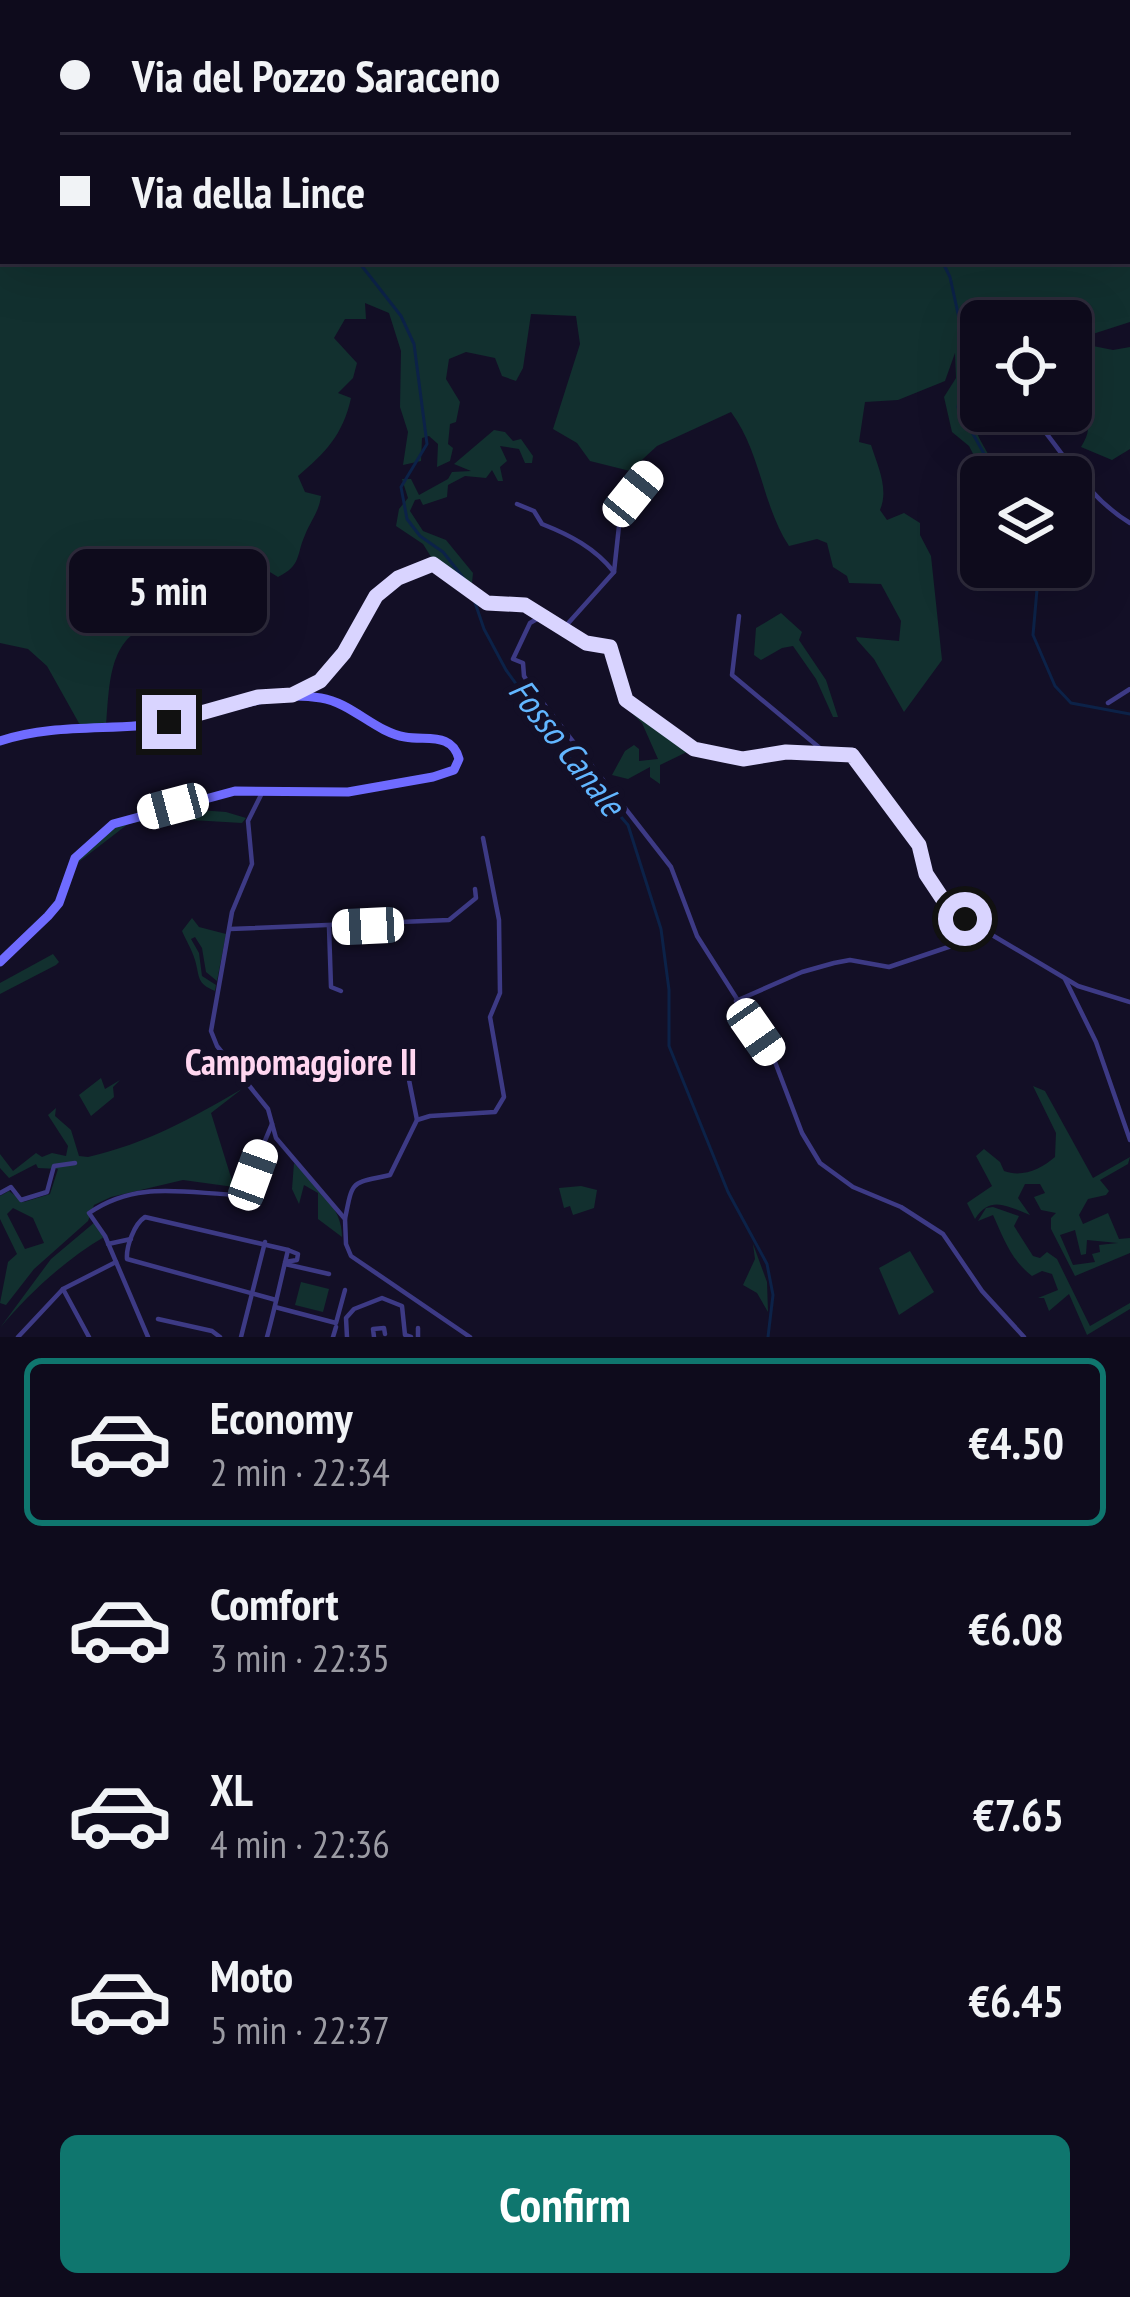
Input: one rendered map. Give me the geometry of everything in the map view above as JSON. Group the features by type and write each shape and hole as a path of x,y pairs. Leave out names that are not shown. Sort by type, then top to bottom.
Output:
{"street":[{"path":"1044,432 1093,494 1130,523"},
{"path":"563,629 614,572 619,526 633,494 652,470"},
{"path":"517,504 534,511 542,524 601,555 614,572"},
{"path":"292,695 330,673 376,596 398,578 433,564 487,603 525,605 586,643 610,647 626,700 694,749 743,759 786,752 852,755 919,845 926,874 942,898 965,919 1078,986 1130,1002"},
{"path":"542,616 530,622 513,659 524,663 524,676 532,689 671,867 688,918 772,1054 802,1133 820,1163 853,1187 901,1207 943,1234 982,1291 1024,1337"},
{"path":"739,616 732,675 826,754"},
{"path":"1108,703 1130,689"},
{"path":"0,742 46,730 117,729 169,722 258,697 292,695 340,704 398,736 450,742 459,754 458,763 446,774 348,792 236,790 126,819 99,833 75,858 59,903 0,962"},
{"path":"263,790 248,821 252,863 232,912 211,1031 217,1046 268,1109 283,1148 345,1219"},
{"path":"417,1120 495,1112 504,1097 490,1017 500,993 499,920 482,838"},
{"path":"230,929 449,920 476,898 476,890"},
{"path":"329,927 331,987 341,991"},
{"path":"736,1001 834,962 850,960 889,968 990,933"},
{"path":"1063,974 1096,1042 1130,1140"},
{"path":"346,1058 379,1063 408,1075 417,1120 390,1175 365,1178 346,1196 346,1244 351,1256 470,1337"},
{"path":"148,1337 108,1244 89,1214 116,1199 165,1189 246,1193 272,1124"},
{"path":"0,1193 11,1187 22,1200 47,1192 54,1166 75,1163"},
{"path":"285,1263 298,1257 265,1242 145,1217 139,1220 127,1259 252,1293 336,1323 344,1290"},
{"path":"108,1244 131,1239"},
{"path":"242,1337 265,1242"},
{"path":"18,1337 63,1289 116,1262"},
{"path":"285,1263 329,1274"},
{"path":"267,1337 285,1263"},
{"path":"63,1289 89,1337"},
{"path":"347,1337 346,1318 353,1309 382,1298 402,1306 405,1335 415,1337 418,1328"},
{"path":"158,1318 220,1337"},
{"path":"333,1337 336,1328"},
{"path":"374,1337 374,1329 384,1328 385,1334"}],"green space":[{"path":"0,264 1130,264 1130,322 1092,334 1092,300 960,300 960,432 977,432 990,456 974,456 952,432 944,397 956,378 955,353 945,381 898,400 865,402 859,442 871,445 879,470 880,510 887,520 904,513 920,523 920,535 931,556 942,660 904,712 856,637 899,641 901,621 881,584 849,583 833,567 827,543 817,539 789,546 749,444 731,412 657,446 630,471 590,461 577,443 553,429 580,344 576,316 531,314 523,368 516,381 502,376 495,358 466,352 449,359 446,379 460,402 456,422 450,424 450,461 437,467 438,444 429,436 422,438 421,461 403,465 408,432 400,407 401,351 389,313 365,303 366,319 345,319 334,338 357,363 353,378 338,393 351,398 332,442 298,476 305,492 321,496 295,564 278,577 265,569 251,602 211,621 182,626 174,614 134,634 116,658 106,728 80,725 47,666 28,649 0,643"},
{"path":"1092,346 1130,347 1130,449 1112,460 1081,447 1092,432"},
{"path":"494,430 505,432 513,441 521,439 533,456 532,463 525,463 519,449 500,446 507,461 500,467 503,481 492,470 486,478 465,476 448,485 447,497 423,505 415,500 410,511 423,531 446,540 473,573 472,583 464,587 433,560 423,544 396,526 399,509 408,498 402,479 411,479 419,495 452,472 471,471 454,464"},
{"path":"781,613 802,632 799,640 826,680 838,717 833,717 816,679 793,646 761,660 754,655 756,628"},
{"path":"620,691 644,717 691,750 660,765 660,784 650,777 650,767 628,779 612,775 625,751 634,745 639,761 658,759 642,723 618,700"},
{"path":"171,808 246,818 242,823 157,818 128,824 76,864 104,833 130,821"},
{"path":"192,918 199,927 226,934 217,981 206,972 202,948 195,937 191,939 199,953 202,976 216,985 215,991 200,979 182,931"},
{"path":"53,954 59,962 56,965 0,994 0,983"},
{"path":"101,1078 105,1089 120,1080 113,1087 114,1097 91,1116 79,1095"},
{"path":"1033,1086 1045,1091 1093,1178 1130,1157 1128,1164 1100,1180 1109,1191 1088,1199 1079,1215 1083,1224 1108,1213 1119,1239 1130,1238 1130,1253 1075,1276 1051,1229 1056,1213 1041,1210 1034,1197 1045,1193 1040,1184 1025,1184 1018,1198 1030,1215 993,1205 975,1219 967,1203 992,1186 976,1156 984,1149 1004,1171 1024,1173 1055,1157 1056,1133","holes":["1075,1230 1081,1255 1086,1254 1087,1240 1118,1243 1099,1245 1100,1252 1092,1254 1095,1262 1073,1265 1060,1235"]},
{"path":"242,1089 211,1113 234,1187 183,1180 94,1205 88,1221 34,1269 6,1305 0,1303 8,1262 17,1254 0,1219 0,1196 9,1191 24,1202 50,1194 58,1169 36,1164 9,1178 0,1168 0,1154 13,1171 36,1153 66,1156 68,1146 48,1115 56,1108 55,1116 71,1130 79,1156 88,1157 149,1137","holes":["13,1208 33,1218 44,1243 25,1249 7,1214"]},
{"path":"294,1163 332,1206 342,1237 318,1219 318,1193 304,1185 299,1204 292,1189"},
{"path":"559,1188 597,1190 594,1208 573,1215 570,1206 564,1208"},
{"path":"986,1208 1019,1216 1014,1226 1033,1256 1040,1258 1047,1252 1057,1259 1090,1326 1130,1303 1130,1309 1087,1335 1069,1294 1049,1311 1044,1298 1038,1298 1058,1290 1052,1274 1042,1271 1032,1276 1025,1270 993,1215 978,1221"},
{"path":"95,1222 104,1237 48,1278 0,1328 51,1259"},
{"path":"753,1244 767,1282 768,1312 757,1293 743,1285 755,1259"},
{"path":"910,1251 934,1292 899,1315 879,1268"},
{"path":"301,1282 329,1289 323,1312 295,1305"}],"waterway":[{"name":"Fosso Canale","path":"360,264 401,316 414,344 427,444 401,487 407,519 420,536 443,552 469,585 484,629 506,670 569,757 628,825 661,929 669,990 669,1046 728,1192 767,1264 773,1295 768,1337"},
{"path":"944,264 960,323"},
{"path":"960,396 960,411"},
{"path":"972,432 985,456"},
{"path":"1037,588 1033,635 1055,686 1071,703 1130,714"}],"district":[{"name":"Campomaggiore II","path":"301,1062"}],"route":[{"path":"169,722 258,697 292,695 320,681 344,653 376,596 398,578 433,564 487,603 525,605 586,643 608,645 626,700 694,749 743,759 786,752 852,755 919,845 926,874 942,898 965,919"}]}
